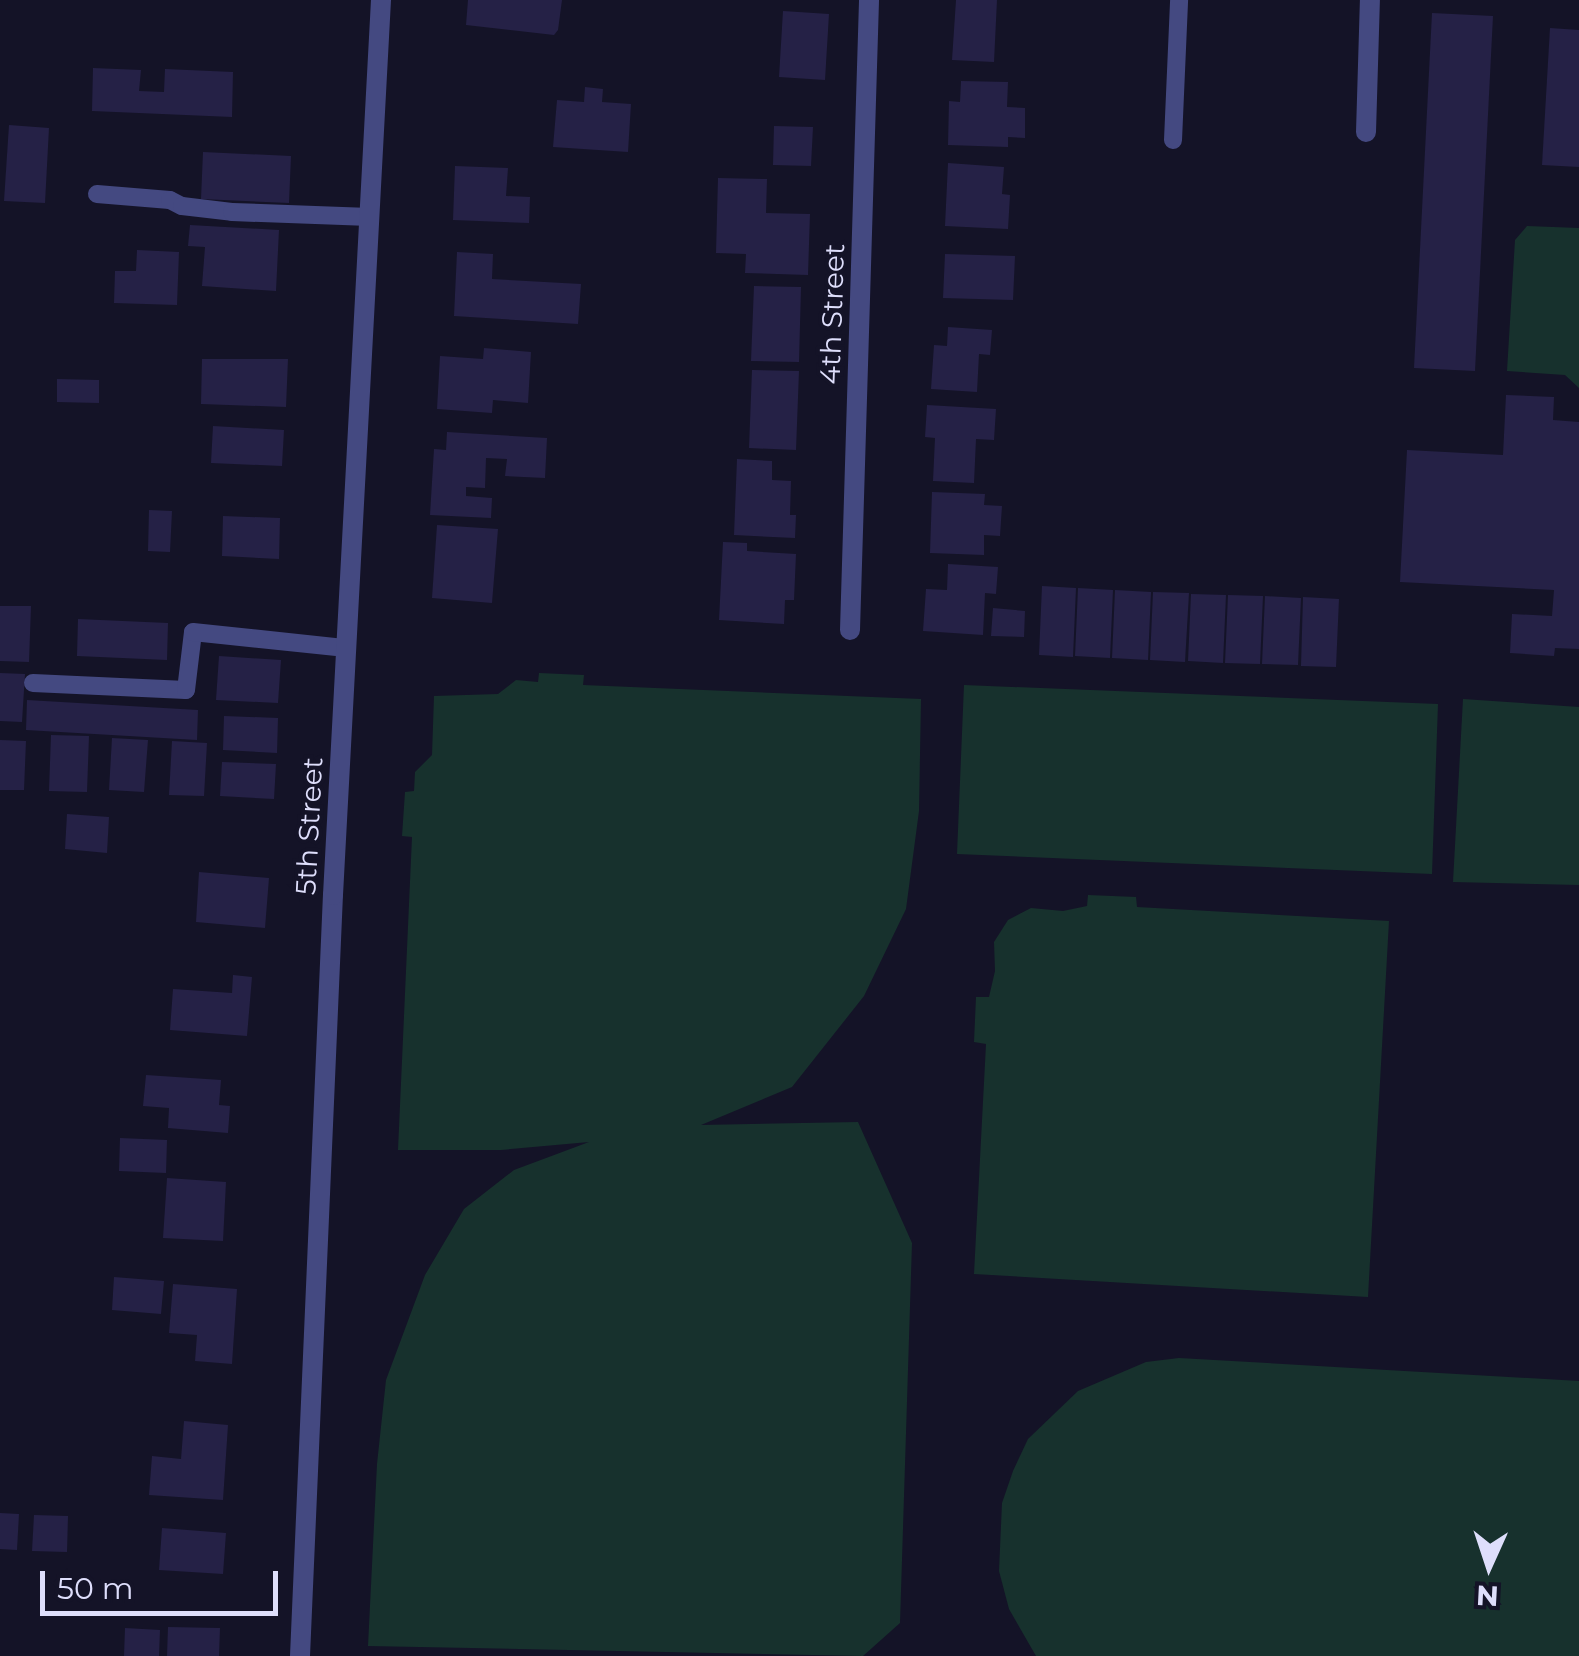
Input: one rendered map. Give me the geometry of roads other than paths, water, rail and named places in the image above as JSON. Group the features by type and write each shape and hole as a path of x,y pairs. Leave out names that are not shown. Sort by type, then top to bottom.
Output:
{"street":[{"name":"5th Street","path":"300,1656 346,648 382,0"},
{"name":"4th Street","path":"850,630 869,0"},
{"path":"1366,132 1370,0"}],"lane":[{"path":"1173,140 1179,0"},
{"path":"96,194 232,212 370,217"},
{"path":"32,683 186,690 193,632 346,648"}]}
